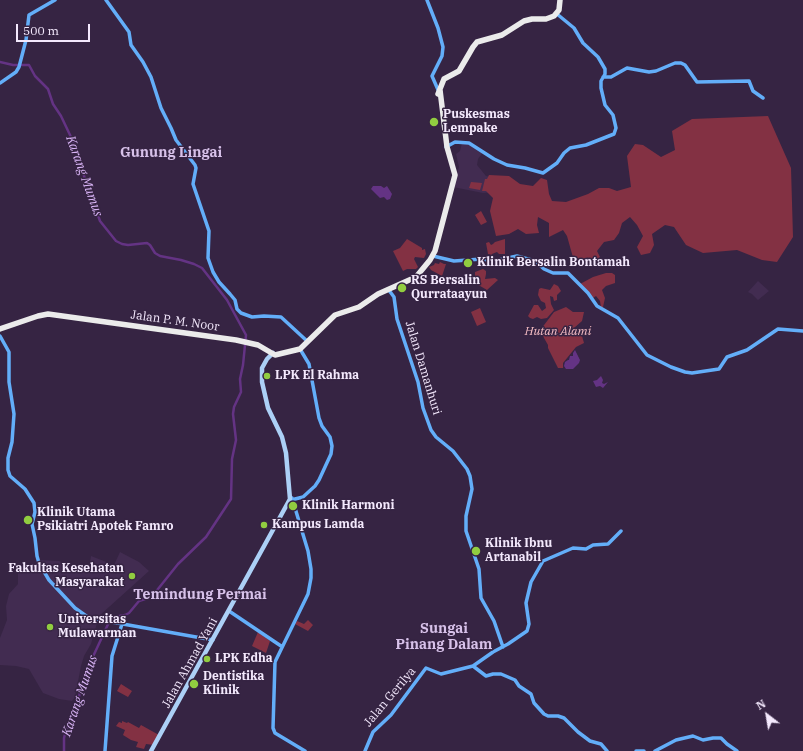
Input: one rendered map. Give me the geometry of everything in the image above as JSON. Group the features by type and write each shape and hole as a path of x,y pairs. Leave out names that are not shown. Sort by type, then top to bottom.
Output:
{"highway":[{"path":"432,256 454,176 447,147 439,89 446,78 459,71 472,47 478,41 504,34 524,21 532,18 546,19 553,17 557,14 560,0"},
{"path":"274,354 300,350 335,315 358,306 415,276 432,256 436,248 455,177 447,147"},
{"path":"300,350 333,314 358,306"},
{"name":"Jalan P. M. Noor","path":"0,329 47,314 243,342 258,345 274,354"}],"main road":[{"path":"274,354 267,359 262,368 262,382 268,408 285,445 290,465 291,500 295,506"},
{"name":"Jalan Ahmad Yani","path":"152,751 213,640 231,611 291,500"}],"street":[{"path":"0,83 16,72 19,67 29,14 55,0"},
{"path":"106,0 129,32 131,45 151,77 161,108 176,140 195,165 196,168 193,184 209,231 209,263 219,282 235,300 238,311 245,316 252,318 264,316 281,317 307,341"},
{"path":"428,0 443,47 442,56 432,76 439,89"},
{"path":"447,147 456,142 468,143 507,165 544,173 557,163 564,153 570,148 586,145 614,134 616,128 613,115 605,105 601,88 601,81 605,70 598,57 573,27 557,14"},
{"path":"603,77 611,77 627,68 649,72 674,63 680,63 685,65 697,82 748,81 750,82 753,91 763,98"},
{"path":"432,256 454,262 482,259 494,260 518,256 535,261 544,269 553,273 568,273 588,293 598,306 618,318 647,355 685,372 692,373 719,369 727,357 747,350 778,329 803,331"},
{"name":"Jalan Damanhuri","path":"388,289 394,298 397,319 418,382 423,408 431,430 436,437 453,451 467,469 470,476 472,490 466,516 466,531 479,569 481,598 494,621 503,647"},
{"path":"0,336 9,352 9,382 14,414 12,442 8,458 8,470 10,476 25,489 34,503 35,512 32,524 37,556 39,563 49,580 70,603 87,617 102,621 213,640"},
{"path":"291,500 305,495 319,480 332,446 330,437 322,426 319,418 309,366 300,350"},
{"path":"295,506 309,555 311,578 308,594 274,664 274,731 305,751"},
{"name":"Jalan Gerilya","path":"365,751 373,732 391,715 426,668 441,674 473,666 492,652 503,647 524,633 529,624 526,602 531,582 543,561 573,548 586,549 592,545 608,544 621,531"},
{"path":"231,611 282,646"},
{"path":"106,751 112,656 122,624"},
{"path":"473,666 486,676 500,674 516,680 519,686 530,694 533,702 544,714 564,718 578,732 590,741 602,744 607,751"},
{"path":"655,751 676,740 693,736 703,740 721,738 737,751"},
{"path":"636,751 644,751"}],"shaded area":[{"path":"462,143 470,144 483,152 478,159 477,165 486,176 492,177 493,192 483,193 453,187 459,167 456,154 460,151"},
{"path":"373,186 381,186 384,188 387,186 392,194 390,199 387,200 384,197 380,198 371,189"},
{"path":"758,281 769,291 758,300 748,292"},
{"path":"575,350 580,360 579,363 573,369 566,369 564,366 565,362 569,360 570,356 573,356"},
{"path":"601,376 603,380 602,383 604,384 608,382 603,388 600,386 596,387 593,381 597,380"},
{"name":"Universitas Mulawarman","path":"120,552 139,562 149,571 99,616 91,644 84,656 75,697 72,701 59,699 43,693 29,669 0,665 0,638 7,620 6,606 9,594 18,584 18,572 38,563 39,560 59,561 74,568 89,570 91,556 114,565"},
{"path":"189,655 196,658 192,667 185,663"}],"green space":[{"path":"768,116 791,168 793,237 777,262 762,260 737,250 703,253 686,245 674,227 665,225 652,234 654,245 650,253 641,255 637,247 643,236 637,225 630,217 622,223 619,233 614,240 604,242 597,251 600,257 595,261 574,261 567,236 563,230 549,237 549,223 538,217 537,225 539,233 526,234 518,229 509,234 496,236 490,211 493,198 486,191 482,191 485,179 487,179 489,175 509,176 520,184 533,186 541,178 547,180 549,194 552,201 566,202 588,194 599,188 609,188 617,191 631,187 627,156 635,144 643,145 661,157 675,150 672,131 692,119"},
{"path":"471,182 482,183 480,190 469,188"},
{"path":"481,211 487,222 481,225 475,215"},
{"path":"407,239 422,248 422,250 425,249 426,254 424,258 415,257 414,259 418,267 416,269 407,269 403,271 393,251 400,248"},
{"path":"505,239 505,254 499,254 497,252 492,255 488,254 486,243 489,242 491,245"},
{"path":"440,262 446,264 442,276 431,270 429,267 435,263 439,264"},
{"path":"483,269 486,271 485,279 495,278 498,280 487,290 475,283 475,272"},
{"name":"Hutan Alami","path":"606,273 612,273 615,275 615,283 606,286 602,290 605,298 603,307 601,307 600,301 596,296 593,298 580,284 593,277"},
{"name":"Hutan Alami","path":"554,284 558,286 561,291 557,295 557,300 554,301 553,297 550,296 551,304 554,310 547,318 530,318 528,316 534,305 538,305 542,311 546,308 545,303 541,301 538,295 539,289 550,290"},
{"name":"Hutan Alami","path":"566,307 573,312 584,312 582,321 574,328 576,331 580,329 584,343 576,347 563,363 563,368 558,368 541,329 554,312"},
{"path":"480,308 486,322 477,326 471,312"},
{"path":"308,620 313,625 308,631 295,624 297,621 304,624"},
{"path":"258,632 270,641 266,653 252,646"},
{"path":"121,684 132,691 128,697 117,691"},
{"path":"122,721 128,722 139,728 141,725 159,735 154,745 146,744 144,749 136,747 138,742 123,735 125,730 116,726 119,722 122,723"}],"waterway":[{"name":"Karang Mumus","path":"0,62 13,65 29,65 35,76 48,89 53,104 61,116 81,162 84,176 100,221 116,241 128,245 147,243 155,253 160,256 181,260 202,268 227,300 246,335 240,379 241,392 234,407 233,414 236,440 232,459 231,499 206,537 178,564 154,594 151,597 139,601 129,613 114,617 110,620 84,676 75,713 68,723 64,738 64,751"}],"place":[{"name":"Puskesmas Lempake","path":"434,122"},
{"name":"Klinik Bersalin Bontamah","path":"468,263"},
{"name":"RS Bersalin Qurrataayun","path":"402,288"},
{"name":"LPK El Rahma","path":"267,376"},
{"name":"Klinik Harmoni","path":"293,506"},
{"name":"Klinik Utama Psikiatri Apotek Famro","path":"28,520"},
{"name":"Kampus Lamda","path":"264,525"},
{"name":"Klinik Ibnu Artanabil","path":"476,551"},
{"name":"Fakultas Kesehatan Masyarakat","path":"132,576"},
{"name":"Universitas Mulawarman","path":"50,627"},
{"name":"LPK Edha","path":"207,659"},
{"name":"Dentistika Klinik","path":"194,684"}],"district":[{"name":"Gunung Lingai","path":"171,153"},
{"name":"Temindung Permai","path":"200,595"},
{"name":"Sungai Pinang Dalam","path":"444,638"}]}
